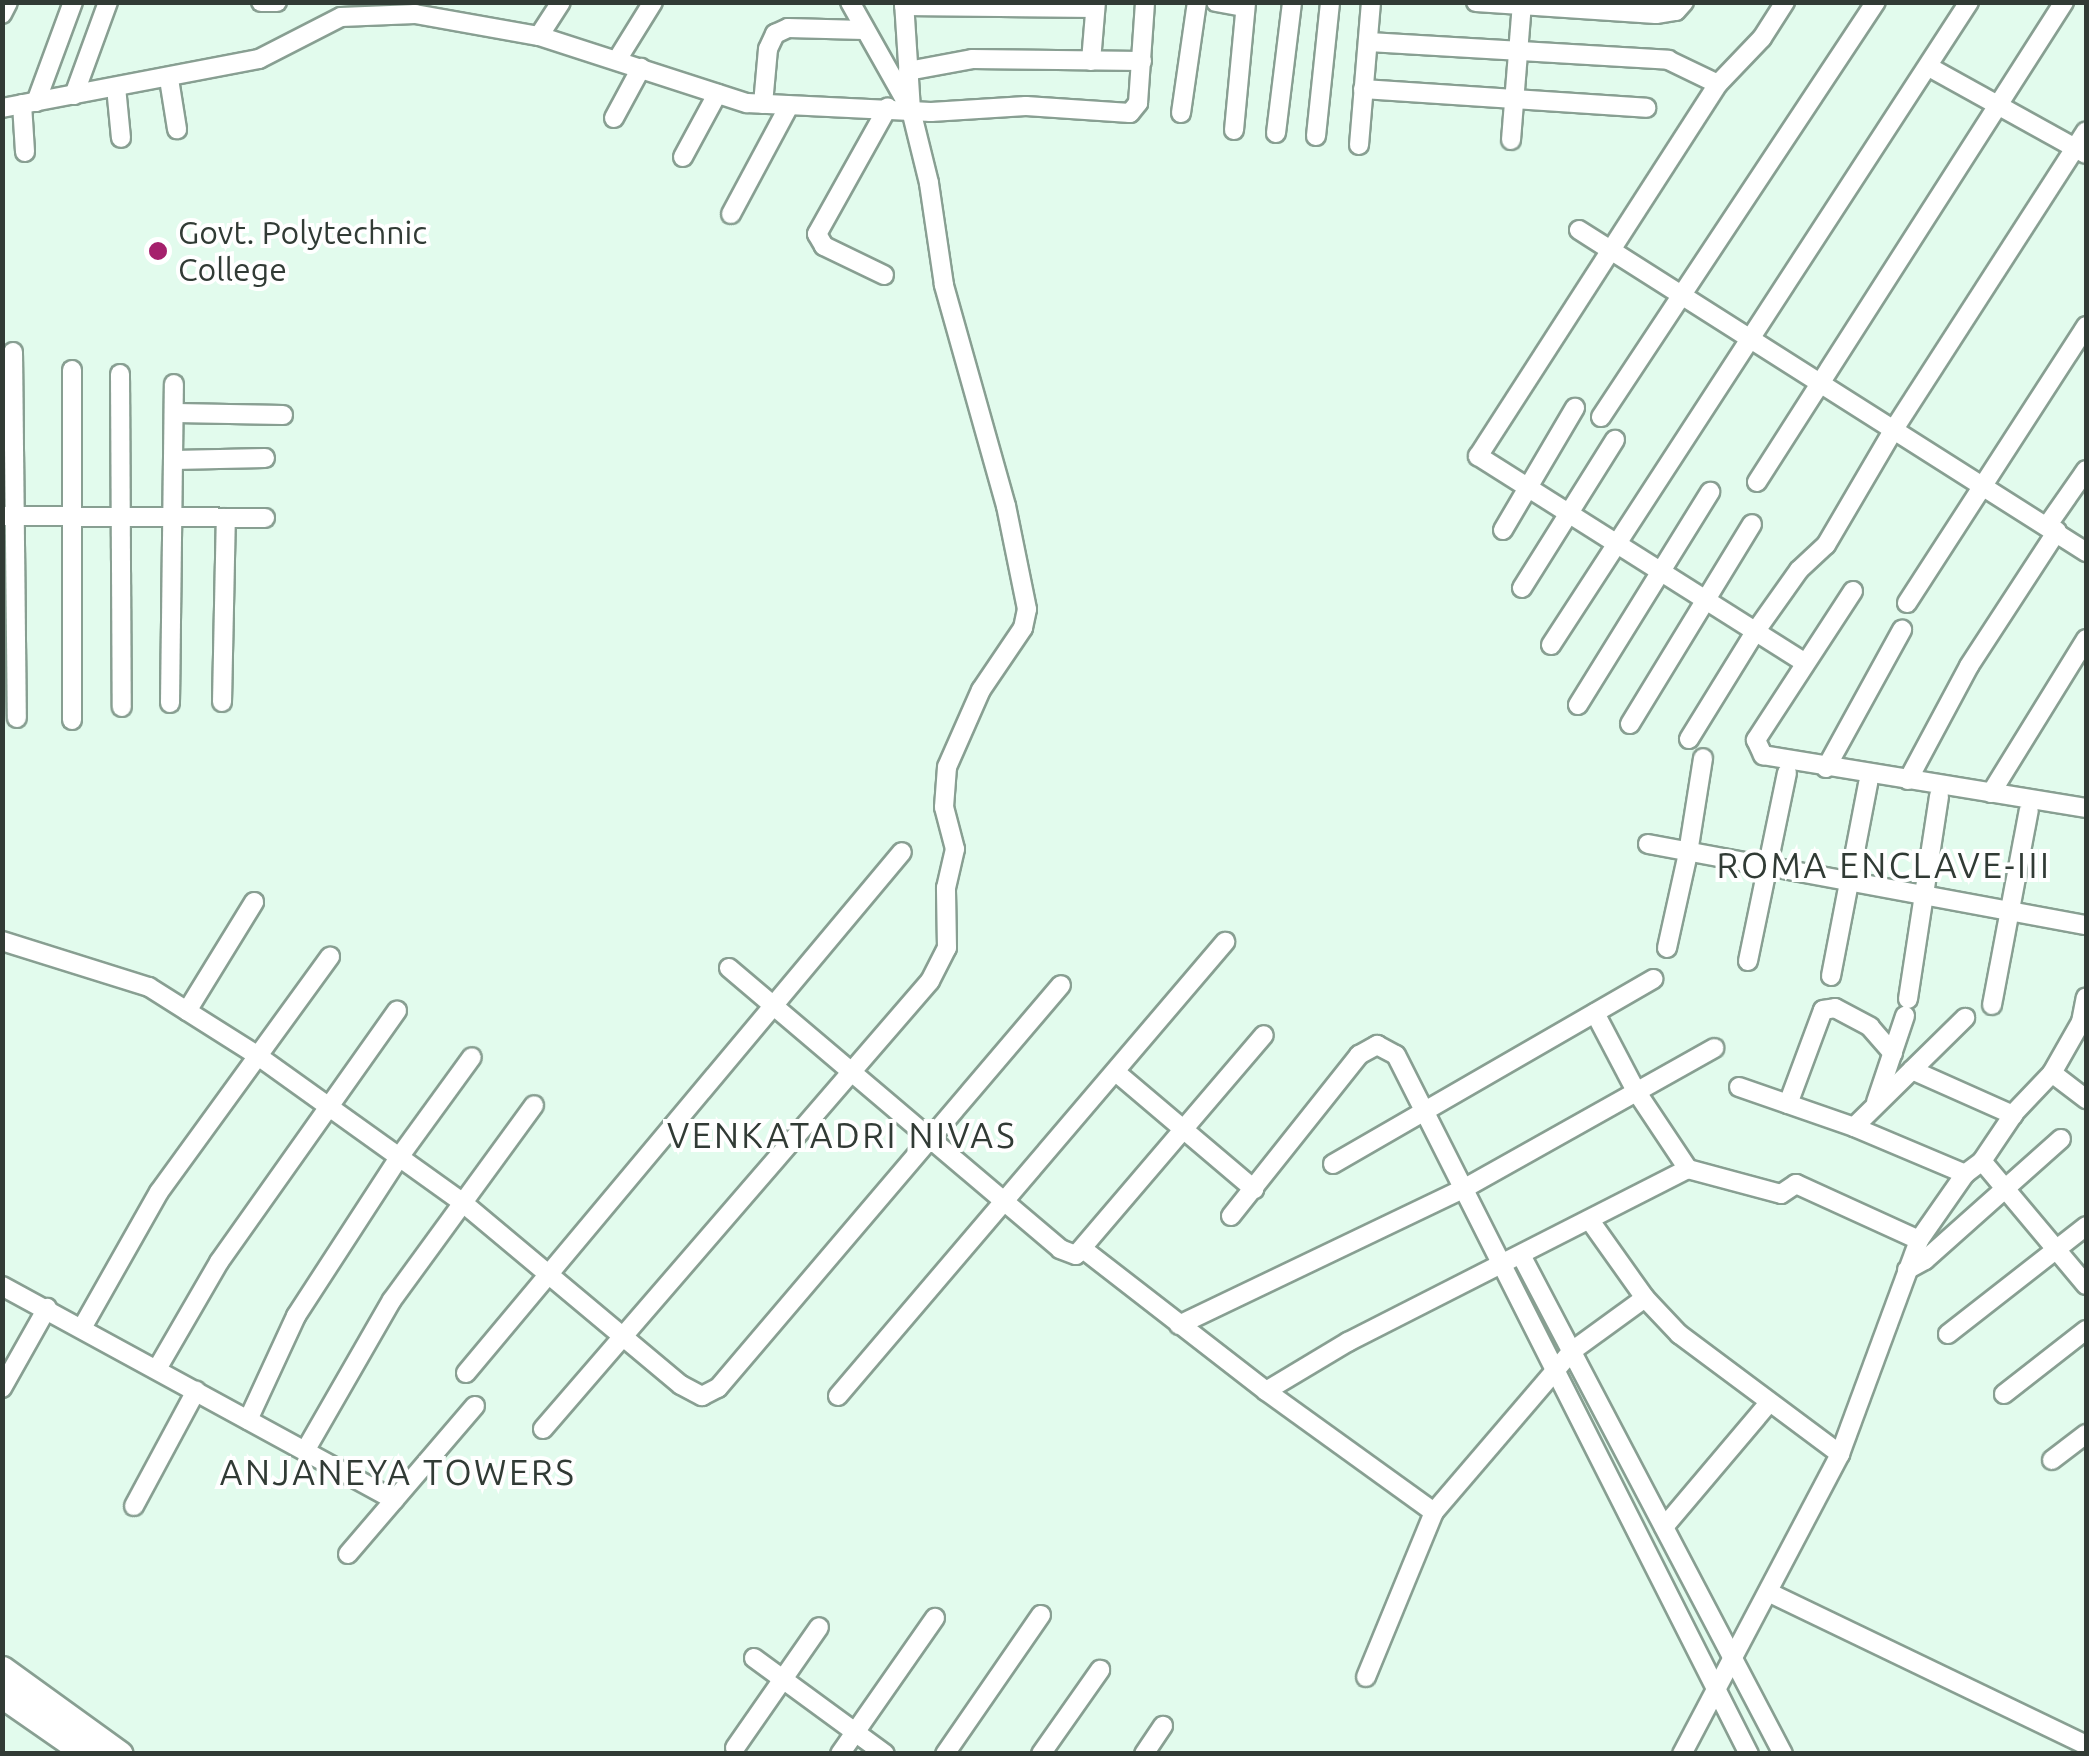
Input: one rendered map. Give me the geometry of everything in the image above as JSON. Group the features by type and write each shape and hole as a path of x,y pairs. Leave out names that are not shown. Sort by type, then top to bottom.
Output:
{"main road":[{"path":"2,1669 120,1754"},
{"path":"2,1696 74,1750"}],"street":[{"path":"2,14 8,2"},
{"path":"25,152 20,105 73,2"},
{"path":"74,95 108,2"},
{"path":"260,2 277,2"},
{"path":"539,36 561,2"},
{"path":"617,60 653,2"},
{"path":"850,2 911,110"},
{"path":"20,105 259,59 341,18 416,14 539,36 717,94 762,104 911,110 1026,106 1130,113 1138,103 1146,2"},
{"path":"1181,114 1197,2"},
{"path":"1216,2 1246,5 1234,130"},
{"path":"1276,134 1292,2"},
{"path":"1316,136 1330,2"},
{"path":"1359,145 1371,2"},
{"path":"1476,2 1656,14 1676,11 1684,2"},
{"path":"1785,2 1762,38 1718,84 1478,456 1805,663"},
{"path":"1601,418 1876,2"},
{"path":"1551,645 1968,2"},
{"path":"1757,482 2064,2"},
{"path":"543,1429 941,964 947,948 946,888 955,849 944,807 946,767 981,690 1023,628 1027,609 1006,506 944,285 928,183 911,110 904,4 1096,6 1090,61"},
{"path":"1511,140 1522,4"},
{"path":"762,104 768,49 775,34 788,28 864,30"},
{"path":"1369,42 1668,60 1718,84"},
{"path":"908,71 972,59 1142,61"},
{"path":"1689,738 1796,573 1826,545 1894,429 2083,143 1929,67"},
{"path":"614,118 641,68"},
{"path":"169,79 177,130"},
{"path":"116,87 122,138"},
{"path":"1363,89 1646,108"},
{"path":"682,156 717,94"},
{"path":"731,214 789,106"},
{"path":"884,274 824,246 817,234 888,107"},
{"path":"1579,230 2086,552"},
{"path":"1907,603 2086,326"},
{"path":"13,352 10,516 17,718"},
{"path":"72,370 72,720"},
{"path":"120,374 122,708"},
{"path":"170,703 174,384"},
{"path":"1503,530 1576,408"},
{"path":"176,412 283,415"},
{"path":"1522,588 1615,440"},
{"path":"174,460 265,458"},
{"path":"1908,780 2086,470"},
{"path":"1578,705 1710,492"},
{"path":"10,516 265,518"},
{"path":"222,702 226,518"},
{"path":"1630,724 1752,524"},
{"path":"1853,591 1756,740 1763,755 1774,760 2086,808"},
{"path":"1826,768 1902,630"},
{"path":"1991,793 2086,639"},
{"path":"1667,948 1703,758"},
{"path":"1748,960 1787,773"},
{"path":"1831,976 1868,783"},
{"path":"1876,1103 1906,1008 1940,796"},
{"path":"1992,1005 2030,810"},
{"path":"1648,844 2086,925"},
{"path":"466,1373 770,1005 902,852"},
{"path":"188,1012 254,902"},
{"path":"2,941 149,987 258,1056 462,1202 688,1390 702,1396 710,1394 1060,985"},
{"path":"838,1396 1225,942"},
{"path":"82,1328 159,1192 330,957"},
{"path":"729,968 1060,1249 1076,1254 1186,1131 1264,1035"},
{"path":"1333,1164 1654,979"},
{"path":"1682,1754 1840,1454 1919,1240 2013,1115 2052,1074 2080,1022 2086,997"},
{"path":"1788,1104 1823,1010 1835,1008 1870,1026 1892,1053"},
{"path":"157,1369 218,1262 397,1011"},
{"path":"1595,1012 1636,1092 1688,1169"},
{"path":"1854,1127 1965,1018"},
{"path":"1230,1216 1367,1049 1377,1045 1396,1055 1749,1754"},
{"path":"1180,1325 1465,1188 1714,1048"},
{"path":"248,1420 296,1316 400,1156 472,1057"},
{"path":"1912,1070 2013,1115"},
{"path":"1117,1072 1254,1189"},
{"path":"2052,1074 2086,1099"},
{"path":"1739,1087 1854,1127 1966,1174"},
{"path":"305,1451 392,1300 534,1105"},
{"path":"1908,1270 1925,1260 2061,1139"},
{"path":"1982,1161 2086,1284"},
{"path":"1266,1391 1348,1342 1591,1222 1688,1169 1696,1168 1781,1194 1796,1184 1919,1240"},
{"path":"1591,1222 1645,1298 1694,1347 1840,1454"},
{"path":"1948,1334 2086,1226"},
{"path":"1083,1250 1266,1391 1434,1512"},
{"path":"1522,1257 1783,1754"},
{"path":"2,1286 394,1500"},
{"path":"1366,1678 1434,1512 1572,1350 1645,1298"},
{"path":"2,1388 47,1308"},
{"path":"2004,1394 2086,1330"},
{"path":"134,1506 196,1391"},
{"path":"1664,1527 1768,1404"},
{"path":"348,1554 475,1406"},
{"path":"2052,1460 2086,1434"},
{"path":"1768,1592 2086,1744"},
{"path":"945,1754 1041,1616"},
{"path":"840,1754 936,1618"},
{"path":"735,1748 819,1627"},
{"path":"754,1658 885,1754"},
{"path":"1041,1754 1100,1670"},
{"path":"1144,1754 1163,1726"}],"place":[{"name":"Govt. Polytechnic College","path":"158,251"}],"district":[{"name":"ROMA ENCLAVE-III","path":"1884,865"},
{"name":"VENKATADRI NIVAS","path":"842,1135"},
{"name":"ANJANEYA TOWERS","path":"398,1472"}]}
